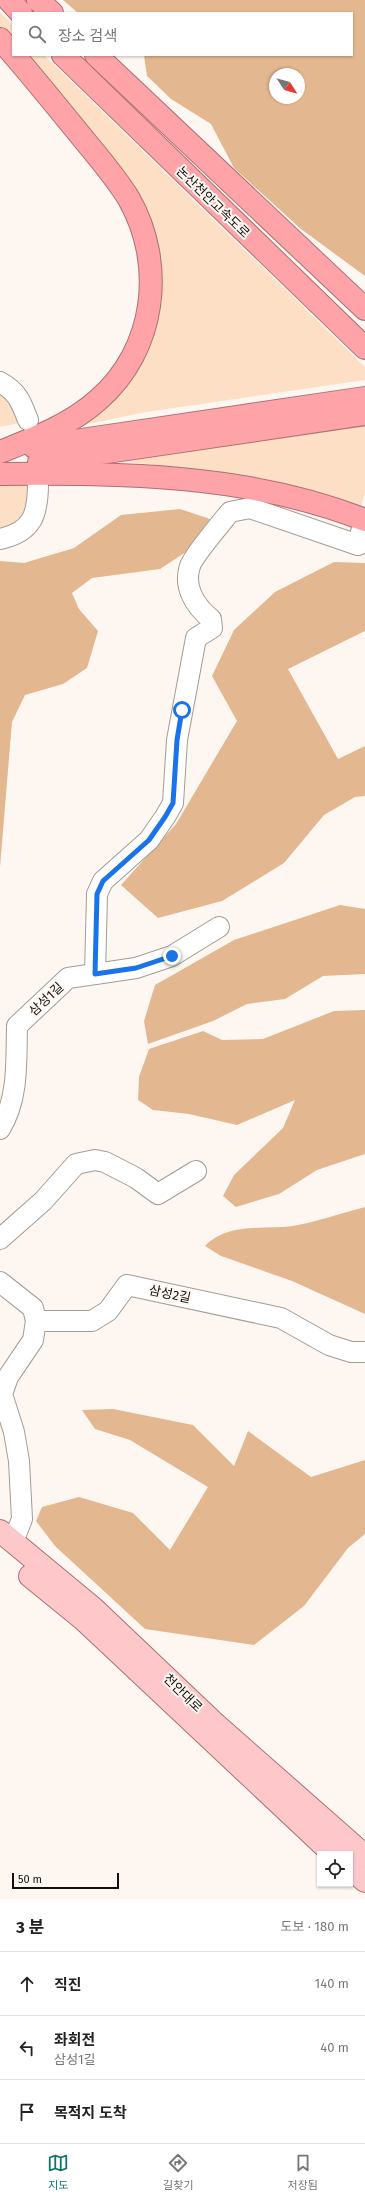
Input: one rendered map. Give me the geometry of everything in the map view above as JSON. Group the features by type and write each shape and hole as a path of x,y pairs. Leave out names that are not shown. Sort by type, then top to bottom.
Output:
{"highway":[{"path":"9,0 20,12"},
{"path":"38,0 51,12"},
{"path":"0,39 12,54"},
{"path":"0,452 59,427 99,400 130,362 143,334 151,297 151,261 143,228 129,200 114,176 14,56"},
{"name":"논산천안고속도로","path":"64,56 358,342"},
{"name":"논산천안고속도로","path":"97,56 365,309"},
{"path":"0,452 365,398"},
{"path":"0,468 365,414"},
{"path":"0,474 91,473 198,481 280,494 363,526"}],"main road":[{"name":"천안대로","path":"4,1542 84,1620 330,1851"},
{"name":"천안대로","path":"4,1542 93,1608 213,1722 365,1856"},
{"path":"353,1871 365,1881"}],"lane":[{"path":"0,382 13,389 28,420"},
{"path":"0,539 15,535 27,526 34,516 38,504 38,483"},
{"path":"95,974 97,894 103,881 149,840 173,803 177,740 196,638 212,628 211,619 198,609 188,586 190,565 230,512 250,508 358,545 363,526"},
{"name":"삼성1길","path":"0,1129 9,1112 15,1088 8,1029 68,978 136,968 172,956 219,927"},
{"path":"0,1240 43,1201 76,1164 95,1160 106,1162 136,1178 158,1194 196,1171"},
{"path":"0,1282 33,1308 36,1321 33,1340 8,1377 2,1394 14,1432 19,1461 22,1518 4,1542"},
{"name":"삼성2길","path":"36,1321 92,1321 108,1311 127,1285 280,1318 329,1345 351,1352 365,1352"}],"shaded area":[{"path":"63,0 365,0 365,276 301,229 234,168 211,124 171,99 147,76 144,56 353,56 353,12 77,12"},
{"path":"0,12 12,24 12,45 0,30"},
{"path":"22,56 45,56 365,367 365,380 146,412 69,428 128,379 153,234"},
{"path":"0,390 11,399 19,423 0,427"},
{"path":"365,415 365,493 361,506 267,479 137,463 77,459"},
{"path":"0,480 29,482 30,496 21,520 0,531"},
{"path":"180,509 210,519 186,552 160,569 92,578 72,593 79,609 98,631 87,668 63,684 25,695 12,722 0,867 0,561 24,563 74,548 121,515"},
{"path":"334,562 365,563 365,631 288,669 338,759 365,746 365,796 355,797 324,815 284,863 222,901 158,918 121,885 176,824 237,721 212,676 234,630 275,592"},
{"path":"340,905 365,909 365,974 323,976 285,999 247,1004 213,1021 148,1044 144,1021 155,985 234,940"},
{"path":"365,1010 365,1154 317,1170 279,1194 236,1207 223,1196 234,1175 283,1128 295,1100 237,1125 189,1114 153,1110 138,1100 139,1077 149,1049 203,1031 222,1040 263,1039 334,1011"},
{"path":"365,1207 365,1314 292,1281 221,1256 205,1246 214,1238 235,1230 293,1226"},
{"path":"113,1409 193,1425 234,1466 248,1431 311,1477 365,1460 365,1534 348,1548 304,1606 254,1645 145,1629 55,1546 36,1521 42,1507 79,1497 133,1513 170,1550 208,1487 130,1440 95,1429 82,1410"}],"route":[{"path":"172,956 136,968 95,974 97,894 103,881 149,840 173,803 177,740 182,710"}]}
